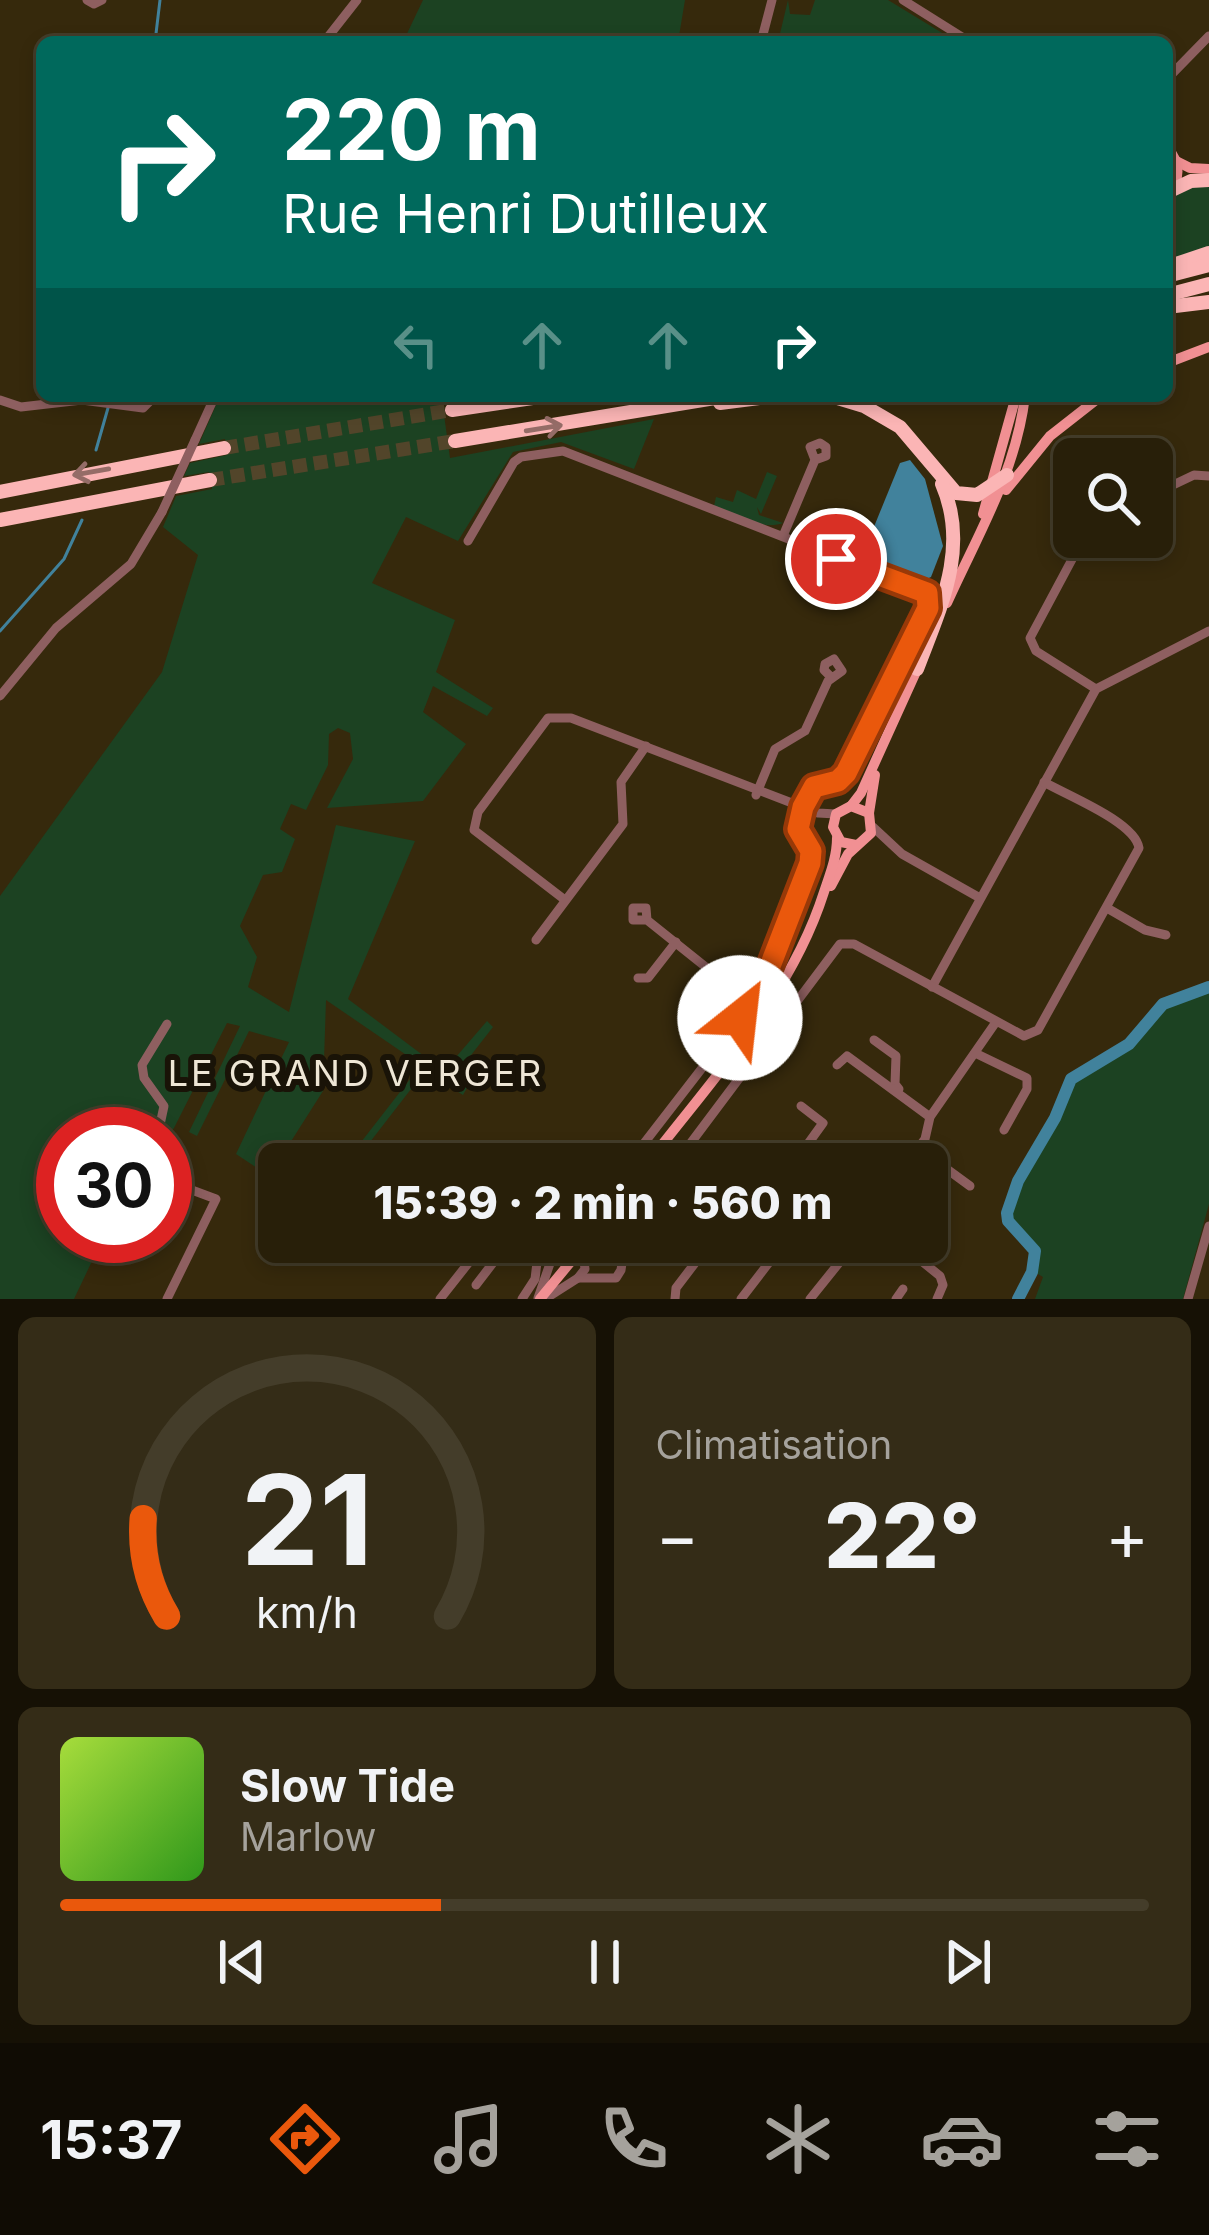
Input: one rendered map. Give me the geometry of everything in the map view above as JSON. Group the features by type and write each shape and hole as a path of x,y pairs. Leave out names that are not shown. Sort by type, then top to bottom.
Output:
{"highway":[{"path":"1173,190 1209,179"},
{"path":"1173,268 1209,258"},
{"path":"1173,293 1209,284"},
{"path":"1173,306 1209,302"},
{"path":"452,410 506,402"},
{"path":"632,414 695,402"},
{"path":"455,441 728,402"},
{"path":"851,402 900,428 950,490 977,495 1007,475"},
{"path":"0,492 224,448"},
{"path":"917,669 954,560 952,519 937,474"},
{"path":"0,520 210,480"}],"main road":[{"path":"1173,157 1178,176 1173,186"},
{"path":"1176,161 1209,169"},
{"path":"1173,361 1209,347"},
{"path":"956,584 994,486 1018,402"},
{"path":"663,1143 774,999 818,910 860,843 870,820 874,778 888,736 1007,475 1019,440 1020,402"},
{"path":"991,514 1050,436 1093,402"},
{"path":"1008,426 1019,440 1033,443 1050,436"},
{"path":"818,910 837,852 835,826 888,736"},
{"path":"850,806 870,820"},
{"path":"835,826 860,843"},
{"path":"541,1299 553,1268 560,1263"}],"street":[{"path":"87,0 94,4 102,0"},
{"path":"330,36 357,0"},
{"path":"763,36 772,0"},
{"path":"903,0 960,36"},
{"path":"1173,76 1209,36"},
{"path":"0,400 22,407 65,402"},
{"path":"97,402 143,408 148,402"},
{"path":"0,696 56,628 131,564 162,512 212,402"},
{"path":"468,541 508,469 521,457 568,452 893,583 922,589 929,602 846,773 838,781 814,787 803,807 798,829 811,851 810,863 752,1004 644,1143"},
{"path":"782,536 815,460"},
{"path":"1173,486 1194,476 1209,476"},
{"path":"1073,558 1030,638 1036,651 1096,689"},
{"path":"932,987 1096,689 1209,631"},
{"path":"757,793 775,749 809,727 831,677"},
{"path":"565,900 474,830 478,812 548,718 571,718 646,746 818,813 835,826"},
{"path":"536,940 623,824 621,782 646,746"},
{"path":"691,1143 840,944 854,944 1024,1036 1038,1030 1135,856 1138,841 1127,828 1044,782"},
{"path":"870,820 886,842 980,898"},
{"path":"860,843 886,842"},
{"path":"1107,908 1166,935"},
{"path":"647,920 752,1004"},
{"path":"638,978 648,978 676,942"},
{"path":"922,1143 931,1115 996,1022"},
{"path":"164,1107 144,1078 142,1065 166,1024"},
{"path":"874,1040 896,1056 895,1084 931,1115"},
{"path":"975,1053 1027,1078 1027,1090 1004,1130"},
{"path":"837,1065 848,1056 931,1115"},
{"path":"801,1106 823,1123 811,1143"},
{"path":"948,1170 970,1186"},
{"path":"192,1190 216,1199 192,1247"},
{"path":"1187,1299 1209,1226"},
{"path":"166,1299 184,1263"},
{"path":"440,1299 468,1263"},
{"path":"476,1285 493,1263"},
{"path":"523,1299 535,1279 537,1263"},
{"path":"548,1263 575,1279"},
{"path":"553,1268 554,1263"},
{"path":"575,1279 577,1263"},
{"path":"589,1263 600,1278"},
{"path":"541,1299 575,1279 616,1278 622,1263"},
{"path":"673,1299 695,1263"},
{"path":"741,1299 769,1263"},
{"path":"810,1299 838,1263"},
{"path":"924,1263 940,1276 943,1285 937,1299"}],"green space":[{"path":"423,0 685,0 679,36 406,36"},
{"path":"788,0 790,14 810,15 815,0 888,0 947,36 779,36"},
{"path":"1209,185 1209,248 1173,258 1173,198 1185,188"},
{"path":"217,402 442,402 450,458 654,419 634,469 561,442 513,452 458,541 406,517 372,583 455,620 436,672 493,708 487,716 433,686 423,712 466,744 423,801 327,808 353,759 350,733 338,728 329,734 328,765 306,810 291,804 280,829 295,839 282,872 263,875 240,926 257,957 248,987 289,1012 336,825 415,841 348,999 444,1071 487,1021 493,1027 454,1077 467,1088 463,1095 425,1071 369,1143 360,1143 421,1065 326,1000 323,1091 290,1143 258,1143 258,1169 236,1154 289,1042 249,1031 197,1136 192,1134 240,1026 227,1023 185,1107 36,1107 36,1263 91,1263 74,1299 0,1299 0,896 162,672 198,555 163,527 176,496 212,489 209,472 184,476 190,463 227,455 225,439 199,444"},
{"path":"767,472 777,476 761,514 757,507 759,515 783,523 758,523 714,506 716,497 733,502 737,490 756,499"},
{"path":"1209,990 1209,1204 1183,1299 1035,1299 1043,1277 1033,1271 1036,1250 1009,1221 1008,1213 1072,1080 1130,1045 1158,1010"}],"water":[{"path":"910,460 925,479 943,546 931,577 914,582 885,575 860,561 900,463"}],"waterway":[{"path":"156,36 160,0"},
{"path":"96,450 108,408"},
{"path":"0,631 64,559 82,520"},
{"path":"1018,1299 1032,1272 1035,1251 1008,1221 1007,1213 1018,1181 1055,1118 1071,1079 1129,1044 1163,1004 1209,987"}],"tunnel":[{"path":"224,448 452,410"},
{"path":"210,480 455,441"}],"district":[{"name":"LE GRAND VERGER","path":"356,1073"}],"route":[{"path":"740,1018 760,992 810,863 811,851 798,829 810,791 846,773 928,608 922,589 893,583 836,559"}]}
